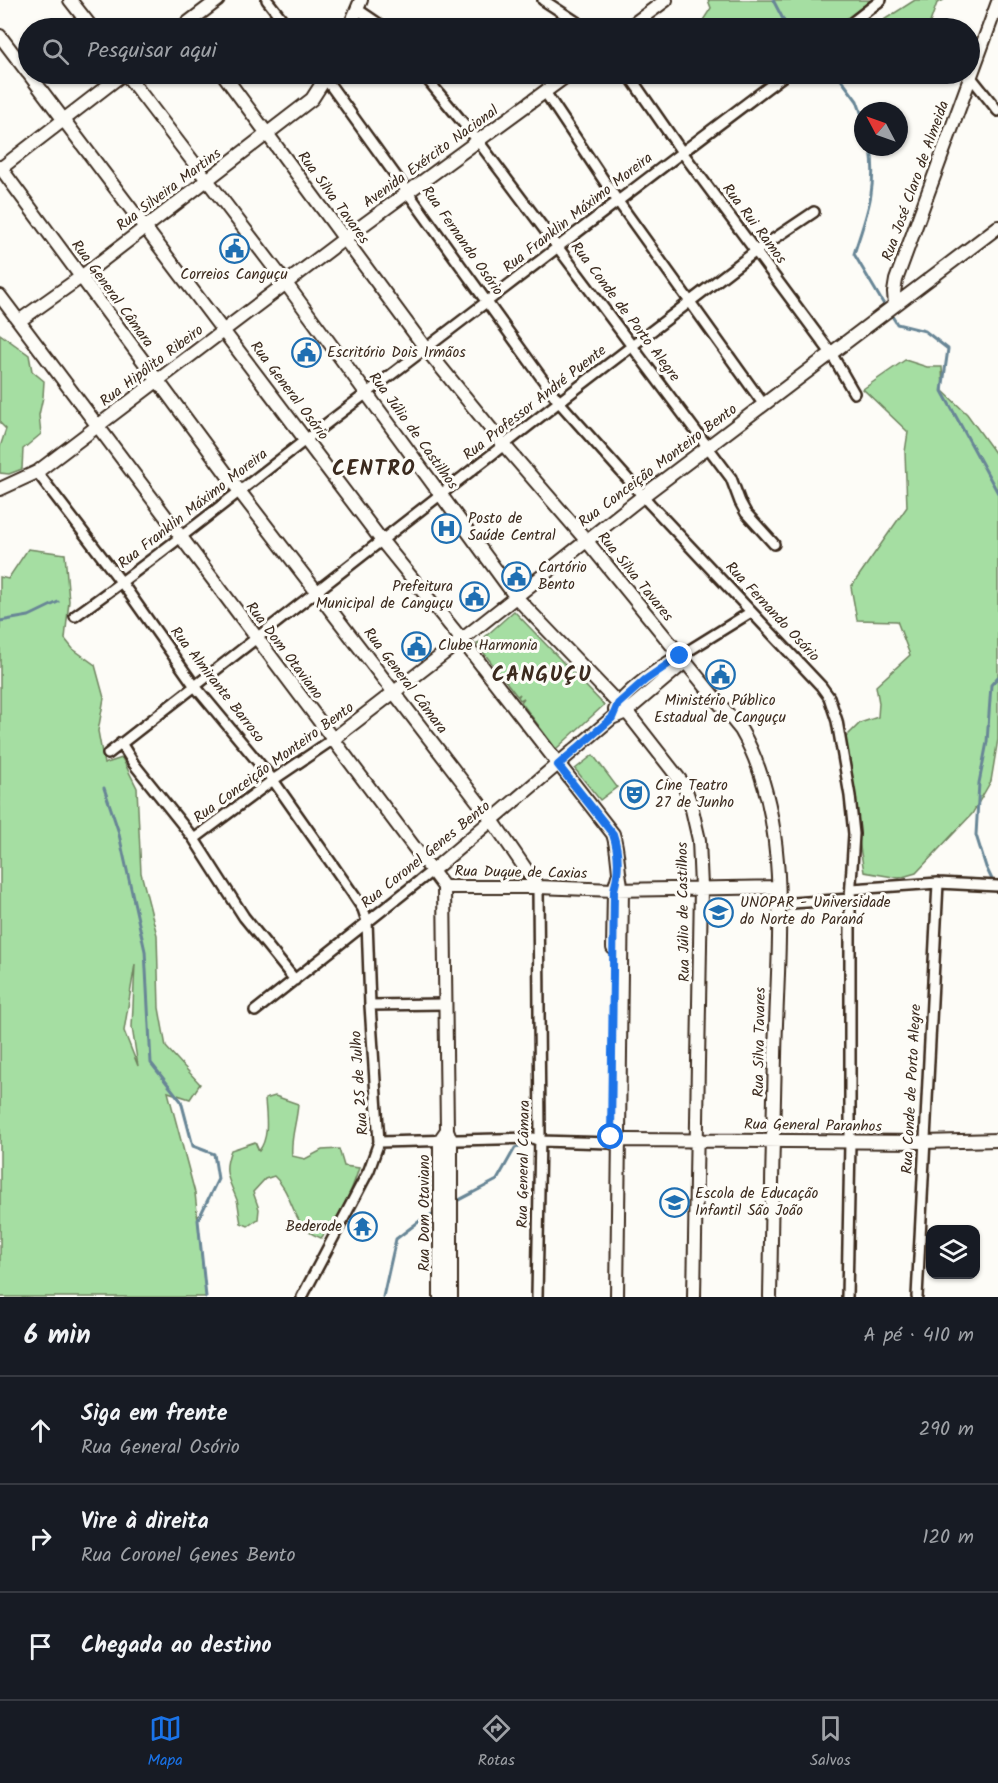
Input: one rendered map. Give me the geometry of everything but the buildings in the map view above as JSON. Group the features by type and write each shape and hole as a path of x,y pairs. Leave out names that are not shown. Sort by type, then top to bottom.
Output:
{"street":[{"path":"70,0 84,18"},
{"path":"197,18 218,0"},
{"path":"267,0 280,18"},
{"path":"543,0 570,18"},
{"path":"642,18 666,0"},
{"path":"858,18 881,0"},
{"name":"Rua José Claro de Almeida","path":"980,50 998,2"},
{"path":"353,18 359,4 374,18"},
{"name":"Rua General Osório","path":"0,36 18,59"},
{"name":"Rua General Osório","path":"37,84 382,541 613,834 618,875 617,1297"},
{"path":"0,168 111,84"},
{"name":"Rua Júlio de Castilhos","path":"132,84 286,284 515,596 622,708 684,785 699,840 701,887 694,1297"},
{"name":"Rua Silva Tavares","path":"231,84 426,349 504,445 586,540 741,730 751,747 771,817 778,887 770,1297"},
{"name":"Rua Silveira Martins","path":"19,321 81,277 268,134 312,99 320,84"},
{"name":"Rua Fernando Osório","path":"331,84 560,402 643,496 821,686 829,698 837,721 855,834 850,900 850,1142 847,1297"},
{"name":"Rua Conde de Porto Alegre","path":"431,84 478,141 708,447 731,478 746,513 774,544"},
{"name":"Avenida Exército Nacional","path":"224,330 556,84"},
{"name":"Rua Rui Ramos","path":"635,84 682,152 831,353 854,393"},
{"name":"Rua Franklin Máximo Moreira","path":"75,616 122,583 366,393 487,303 617,200 773,84"},
{"name":"Rua José Claro de Almeida","path":"894,306 896,280 967,84"},
{"path":"976,84 998,111"},
{"path":"545,92 617,200 764,405"},
{"name":"Rua General Câmara","path":"0,168 240,492 492,820 538,887 537,1297"},
{"name":"Rua Professor André Puente","path":"108,754 689,302 756,251 814,212"},
{"name":"Rua Conceição Monteiro Bento","path":"194,839 273,780 332,740 643,496 998,227"},
{"name":"Rua Dom Otaviano","path":"0,296 444,887 445,1259 440,1297"},
{"name":"Rua Hipólito Ribeiro","path":"0,489 37,472 224,330"},
{"name":"Rua Almirante Barroso","path":"37,472 122,583 194,685 273,780 353,894 363,909 367,921"},
{"name":"Rua Coronel Genes Bento","path":"255,1011 433,870 558,765 649,684 693,649 751,612"},
{"path":"121,743 134,764 194,839 244,917 296,980"},
{"path":"852,889 938,883 998,886"},
{"name":"Rua Conde de Porto Alegre","path":"916,1297 938,883"},
{"name":"Rua Duque de Caxias","path":"444,887 618,890 778,887"},
{"path":"778,904 850,900"},
{"name":"Rua 25 de Julho","path":"302,1297 369,1170 379,1142 367,921"},
{"path":"370,1005 445,1004"},
{"name":"Rua General Paranhos","path":"379,1142 446,1137 850,1142 998,1140"},
{"name":"Rua General Osório","path":"610,1297 617,1140"},
{"name":"Rua Dom Otaviano","path":"445,1259 451,1297"}],"green space":[{"path":"708,0 871,0 847,18 704,18 711,8"},
{"path":"915,0 944,0 937,3 932,18 887,18"},
{"path":"0,334 29,355 32,371 44,381 39,415 41,434 23,449 22,469 9,474 0,473 0,447 6,429 0,423"},
{"path":"905,360 927,367 942,367 943,391 967,414 998,457 998,739 991,781 972,814 916,873 899,878 864,872 843,740 860,723 878,717 879,703 876,686 910,655 897,621 857,620 851,587 907,507 905,452 908,432 863,389"},
{"path":"28,549 65,554 69,601 65,639 73,649 95,665 104,698 98,731 104,764 122,758 137,788 141,873 157,935 159,1008 166,1047 200,1084 190,1099 168,1092 195,1193 206,1297 0,1297 0,577 8,579","holes":["135,964 132,1027 138,1066 124,1031"]},
{"path":"514,611 604,705 556,749 521,702 524,698 520,700 518,697 520,694 517,696 477,644"},
{"path":"593,755 617,787 600,800 575,769"},
{"path":"275,1096 298,1104 292,1156 305,1159 322,1150 339,1149 344,1166 359,1168 344,1205 321,1238 303,1226 280,1182 274,1176 265,1179 253,1192 259,1209 258,1219 248,1226 241,1223 237,1200 228,1176 228,1158 231,1150 255,1142 259,1151 266,1133 265,1099"}],"waterway":[{"path":"773,0 782,18"},
{"path":"844,84 857,102"},
{"path":"872,156 873,177 870,202 854,254 886,308"},
{"path":"890,313 897,324 925,331 948,349 942,391 998,493"},
{"path":"0,621 29,616 58,602"},
{"path":"998,677 991,685 987,742 979,783 976,835 986,867 998,892"},
{"path":"104,788 118,830 145,951 151,1063 181,1101 193,1146 214,1154 218,1179 198,1220 206,1297"},
{"path":"455,1202 497,1180 515,1148 531,1143"},
{"path":"383,1297 396,1239 436,1212"}],"place":[{"name":"Correios Canguçu","path":"234,248"},
{"name":"Escritório Dois Irmãos","path":"306,353"},
{"name":"Posto de Saúde Central","path":"447,528"},
{"name":"Cartório Bento","path":"517,577"},
{"name":"Prefeitura Municipal de Canguçu","path":"474,596"},
{"name":"Clube Harmonia","path":"417,646"},
{"name":"Ministério Público Estadual de Canguçu","path":"720,674"},
{"name":"Cine Teatro 27 de Junho","path":"634,795"},
{"name":"UNOPAR - Universidade do Norte do Paraná","path":"719,912"},
{"name":"Escola de Educação Infantil São João","path":"674,1203"},
{"name":"Bederode","path":"363,1227"}],"district":[{"name":"CENTRO","path":"374,469"},
{"name":"CANGUÇU","path":"542,675"}],"route":[{"path":"611,1137 614,890 618,875 616,844 613,834 558,765 612,718 618,704 645,680 680,656"}]}
